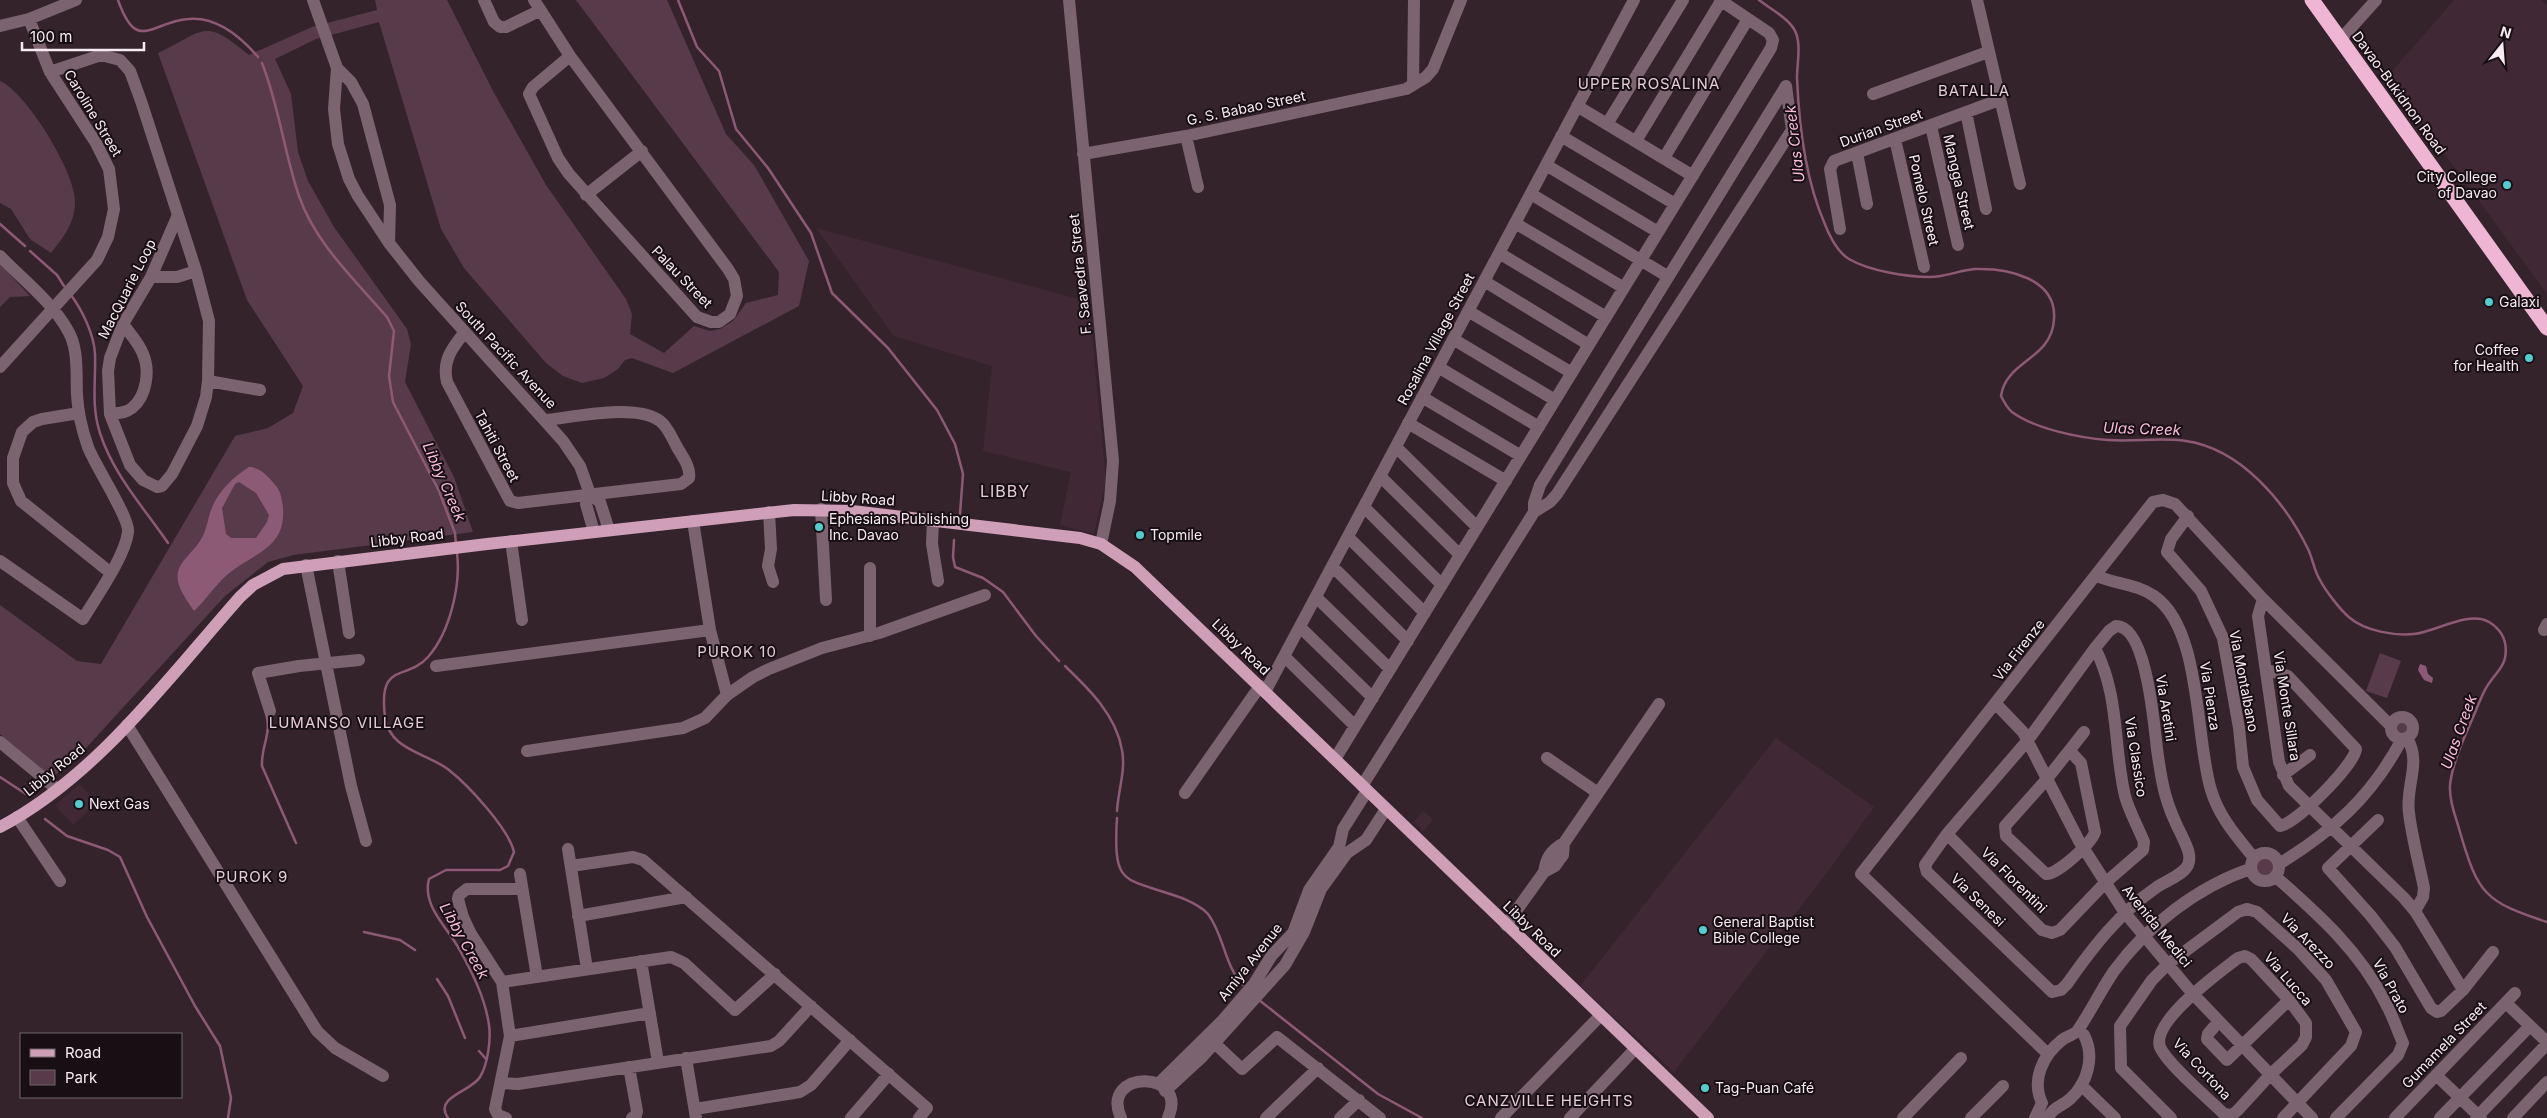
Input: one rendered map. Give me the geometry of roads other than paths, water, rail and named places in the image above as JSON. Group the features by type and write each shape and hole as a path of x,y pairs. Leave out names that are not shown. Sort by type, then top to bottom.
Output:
{"highway":[{"name":"Davao-Bukidnon Road","path":"2312,0 2547,328"}],"main road":[{"name":"Libby Road","path":"0,827 57,789 89,763 127,725 253,585 283,569 446,548 769,512 822,510 933,520 1080,538 1101,544 1127,560 1708,1118"}],"street":[{"path":"0,26 29,19 76,0"},
{"name":"South Pacific Avenue","path":"313,0 337,68 358,93 368,119 390,205 389,243"},
{"path":"484,0 494,22 500,27 506,27 536,5"},
{"name":"F. Saavedra Street","path":"1069,0 1113,461 1110,501 1101,544"},
{"path":"1413,85 1414,0"},
{"name":"G. S. Babao Street","path":"1083,154 1186,136 1394,92 1413,85 1426,77 1433,69 1461,0"},
{"name":"Rosalina Village Street","path":"1185,793 1284,656 1634,0"},
{"path":"1608,124 1683,0"},
{"path":"1977,0 2020,184"},
{"path":"2340,40 2376,0"},
{"path":"1335,759 1772,44 1769,33 1720,1 1636,141"},
{"name":"Palau Street","path":"536,5 570,56 642,151 734,279 737,296 730,314 725,319 711,322 697,317 586,195 562,165 529,98 533,86 570,56"},
{"name":"Caroline Street","path":"0,367 97,260 108,237 114,209 109,169 96,143 50,72 29,19"},
{"path":"1664,158 1748,19"},
{"path":"1873,94 1988,52"},
{"name":"MacQuarie Loop","path":"50,72 101,55 114,57 125,64 133,81 178,215 196,271 209,321 206,397 198,426 172,474 162,486 151,485 135,473 110,414 108,371 110,358 123,324 151,277 178,215"},
{"name":"South Pacific Avenue","path":"337,68 334,109 338,144 349,179 389,243 419,281 464,333 546,420 573,454 590,494 600,502 609,530"},
{"path":"1786,86 1792,130 1556,494 1550,502 1534,512 1534,502 1540,485 1667,276 1786,86"},
{"name":"Durian Street","path":"1840,229 1831,164 1999,100"},
{"path":"1577,106 1693,176"},
{"path":"1966,112 1986,209"},
{"name":"Mangga Street","path":"1931,126 1958,245"},
{"path":"1186,136 1198,187"},
{"path":"1561,136 1675,204"},
{"name":"Pomelo Street","path":"1895,139 1924,267"},
{"path":"586,195 642,151"},
{"path":"1857,153 1867,204"},
{"path":"1546,165 1658,232"},
{"path":"1531,194 1667,276"},
{"path":"1515,223 1624,288"},
{"path":"1499,253 1606,317"},
{"path":"0,256 52,308 67,329 75,352 79,413 95,476 124,514 129,531 111,573 83,619 0,561"},
{"path":"151,277 170,278 196,271"},
{"path":"1484,282 1589,344"},
{"path":"1468,311 1572,373"},
{"path":"110,414 125,412 133,408 142,393 147,372 143,352 123,324"},
{"name":"Tahiti Street","path":"464,333 452,349 444,371 447,382 508,499 518,503 590,494"},
{"path":"1453,340 1555,400"},
{"path":"1438,367 1539,427"},
{"path":"208,381 260,390"},
{"path":"1422,397 1521,456"},
{"path":"546,420 625,412 654,417 665,425 690,473 689,478 681,484 590,494"},
{"path":"79,413 42,419 28,426 16,444 6,472 21,501 111,573"},
{"path":"1408,423 1506,481"},
{"path":"1396,447 1477,527"},
{"path":"1380,476 1460,555"},
{"name":"South Pacific Avenue","path":"590,494 586,504 594,532"},
{"name":"Via Firenze","path":"2048,1054 1861,874 2097,576 2153,502 2168,501 2188,516 2263,599 2399,735"},
{"path":"1364,507 1442,585"},
{"path":"822,510 826,600"},
{"path":"769,512 770,549 768,566 773,582"},
{"name":"Amiya Avenue","path":"1343,850 1343,828 1365,788 1534,512"},
{"name":"Via Montalbano","path":"2188,516 2171,539 2167,552 2201,591 2223,638 2244,767 2249,784 2257,800 2280,826 2293,821 2310,806"},
{"path":"933,520 932,544 938,581"},
{"path":"693,521 710,630 727,695"},
{"path":"1348,537 1425,613"},
{"path":"511,541 522,620"},
{"path":"338,562 349,633"},
{"path":"306,565 324,663 351,786 366,841"},
{"path":"1332,566 1408,641"},
{"path":"870,568 870,636"},
{"name":"Via Pienza","path":"2097,576 2146,591 2164,605 2176,620 2190,662 2211,792 2230,830 2253,868"},
{"path":"527,751 683,728 705,718 727,695 754,676 822,648 870,636 984,595"},
{"path":"1316,597 1390,670"},
{"name":"Via Monte Sillara","path":"2263,599 2258,616 2274,731 2283,774 2289,786 2394,886 2415,911 2463,990"},
{"name":"Via Aretini","path":"2028,740 2109,631 2116,626 2124,628 2131,634 2146,674 2162,790 2189,854 2187,867 2183,871 2158,886 2124,913"},
{"path":"1300,627 1372,698"},
{"path":"436,666 710,630"},
{"name":"Via Classico","path":"2095,648 2106,669 2111,692 2126,797 2144,845 2143,850 2105,883"},
{"path":"1284,656 1355,726"},
{"path":"270,711 258,673 359,660"},
{"path":"2267,670 2288,676 2356,749 2350,764 2310,806"},
{"path":"1506,925 1544,872 1546,860 1553,849 1564,843 1658,704"},
{"name":"Avenida Medici","path":"1996,704 2018,726 2028,740 2046,780 2083,848 2124,913 2192,993 2312,1118"},
{"path":"127,725 317,1031 335,1048 383,1076"},
{"path":"2070,751 2080,764 2095,832 2083,848 2058,871 2046,874 2006,836 2004,830 2006,823 2046,780 2084,732"},
{"path":"2253,868 2265,882 2277,866 2331,825 2373,779 2399,735 2413,750 2415,762 2408,812 2424,888 2424,897 2415,911"},
{"name":"Via Senesi","path":"2028,740 1926,861 1927,872 2052,992 2061,990 2067,984 2107,930 2124,913"},
{"path":"0,742 57,789"},
{"path":"2283,774 2310,755"},
{"path":"1547,758 1598,793"},
{"name":"Amiya Avenue","path":"1162,1087 1211,1040 1254,984 1272,955 1293,934 1308,890 1343,850 1366,840 1386,808"},
{"path":"17,817 60,881"},
{"path":"2378,820 2328,868 2372,916 2395,947 2431,1008 2437,1012 2441,1011 2463,990 2493,952"},
{"name":"Via Florentini","path":"1947,834 2047,932 2060,930 2105,883"},
{"path":"568,850 586,969"},
{"path":"2047,1110 2038,1093 2038,1080 2039,1071 2048,1054 2061,1041 2080,1034 2148,940 2196,905 2234,884 2253,868 2267,852 2277,866"},
{"path":"571,866 637,857 686,897 927,1108 919,1118"},
{"name":"Via Prato","path":"2277,866 2355,955 2386,1003 2402,1043 2398,1055 2336,1118"},
{"path":"520,874 537,976"},
{"path":"506,1118 498,1114 495,1109 510,1036 502,982 471,934 463,917 458,899 467,889 522,889"},
{"path":"578,916 686,897"},
{"name":"Via Arezzo","path":"2168,964 2238,912 2247,909 2261,915 2298,949 2326,980 2356,1032 2351,1046 2298,1102"},
{"name":"Via Lucca","path":"2192,993 2238,958 2245,956 2251,959 2306,1023 2306,1037 2302,1045 2270,1075"},
{"path":"502,982 665,957 680,960 735,1010 774,974"},
{"path":"641,960 658,1062"},
{"path":"2168,964 2152,980 2131,1008 2120,1026 2119,1033 2120,1064 2123,1071 2171,1118"},
{"name":"Via Cortona","path":"2192,993 2164,1028 2160,1036 2160,1047 2168,1059 2224,1114 2238,1110 2270,1075"},
{"name":"Gumamela Street","path":"2395,1118 2515,993"},
{"path":"2219,1021 2208,1034 2207,1039 2223,1059 2230,1059 2288,1000"},
{"path":"2436,1075 2479,1117 2547,1043 2506,1003"},
{"path":"501,1083 518,1084 771,1046 779,1042 811,1006"},
{"path":"510,1036 650,1013"},
{"path":"1502,1118 1600,1016"},
{"path":"2440,1118 2530,1026"},
{"path":"2035,1118 2072,1098 2081,1085 2090,1054 2080,1034"},
{"path":"1211,1040 1242,1069 1277,1037 1380,1118"},
{"path":"686,1058 696,1113 800,1092 811,1085 850,1040"},
{"path":"1570,1118 1635,1049"},
{"path":"1903,1118 1961,1058"},
{"path":"629,1067 637,1111 636,1115 632,1118"},
{"path":"1266,1118 1318,1068"},
{"path":"851,1118 888,1074"},
{"path":"1121,1118 1118,1102 1128,1086 1140,1080 1162,1087 1170,1102 1168,1118"},
{"path":"2513,1118 2547,1082"},
{"path":"2081,1085 2115,1118"},
{"path":"1971,1118 2003,1086"},
{"path":"1340,1118 1359,1100"},
{"path":"2283,1118 2298,1102"}],"waterway":[{"name":"Libby Creek","path":"118,0 125,16 132,26 139,31 155,29 175,21 188,19 209,21 228,29 258,57"},
{"path":"678,0 697,47 719,71 736,129 768,168 811,233 832,293 888,348 937,410 955,444 963,474 960,514"},
{"name":"Ulas Creek","path":"1759,0 1791,25 1798,40 1797,78 1804,152 1817,205 1834,243 1841,252 1849,259 1867,267 1911,276 1936,277 1975,269 2001,271 2028,278 2039,285 2047,294 2053,305 2054,319 2051,333 2046,343 2038,352 2011,375 2005,384 2001,396 2012,412 2045,428 2071,435 2108,440 2167,439 2186,441 2206,446 2243,466 2274,496 2287,513 2310,553 2318,576 2326,589 2338,606 2356,623 2389,633 2414,634 2462,620 2481,619 2489,622 2501,633 2506,647 2504,662 2485,689 2462,743 2454,764 2450,785 2451,797 2466,853 2472,869 2487,893 2510,908 2547,922"},
{"name":"Libby Creek","path":"262,63 273,96 294,179 306,213 325,245 387,317 394,331 389,376 393,402 439,491 455,533 456,545"},
{"path":"0,224 25,246"},
{"path":"30,251 57,275 64,286"},
{"path":"71,295 90,330 94,346 94,394 100,433 121,477 168,543"},
{"path":"954,540 953,557 955,567 983,578 1003,592 1036,636 1059,661"},
{"name":"Libby Creek","path":"448,1118 445,1105 455,1095 475,1082 483,1072 490,1031 481,994 472,974 458,947 432,906 429,898 429,879 446,870 500,870 508,866 514,852 511,842 477,796 449,770 410,750 394,737 388,728 385,717 384,699 386,687 390,680 396,675 420,664 436,647 448,622 452,608 457,579 457,553"},
{"path":"1065,666 1108,714 1119,737 1123,765 1117,811"},
{"path":"266,713 268,728 262,766 296,843"},
{"path":"0,777 26,794"},
{"path":"1117,818 1116,841 1120,869 1134,882 1182,898 1196,904 1205,911 1218,931 1232,968 1243,985"},
{"path":"45,819 67,836 108,850 120,857 147,917 195,1006 220,1046 231,1098 228,1118"},
{"path":"364,932 400,940 415,950"},
{"path":"437,979 448,996 465,1038"},
{"path":"1259,1000 1378,1094 1422,1118"},
{"path":"479,1051 486,1059"}],"place":[{"name":"City College of Davao","path":"2507,185"},
{"name":"Galaxi","path":"2489,302"},
{"name":"Coffee for Health","path":"2529,358"},
{"name":"Ephesians Publishing Inc. Davao","path":"819,527"},
{"name":"Topmile","path":"1140,535"},
{"name":"Next Gas","path":"79,804"},
{"name":"General Baptist Bible College","path":"1703,930"},
{"name":"Tag-Puan Café","path":"1705,1088"}],"district":[{"name":"UPPER ROSALINA","path":"1649,84"},
{"name":"BATALLA","path":"1974,91"},
{"name":"LIBBY","path":"1005,491"},
{"name":"PUROK 10","path":"737,652"},
{"name":"LUMANSO VILLAGE","path":"347,723"},
{"name":"PUROK 9","path":"252,877"},
{"name":"CANZVILLE HEIGHTS","path":"1549,1101"}]}
